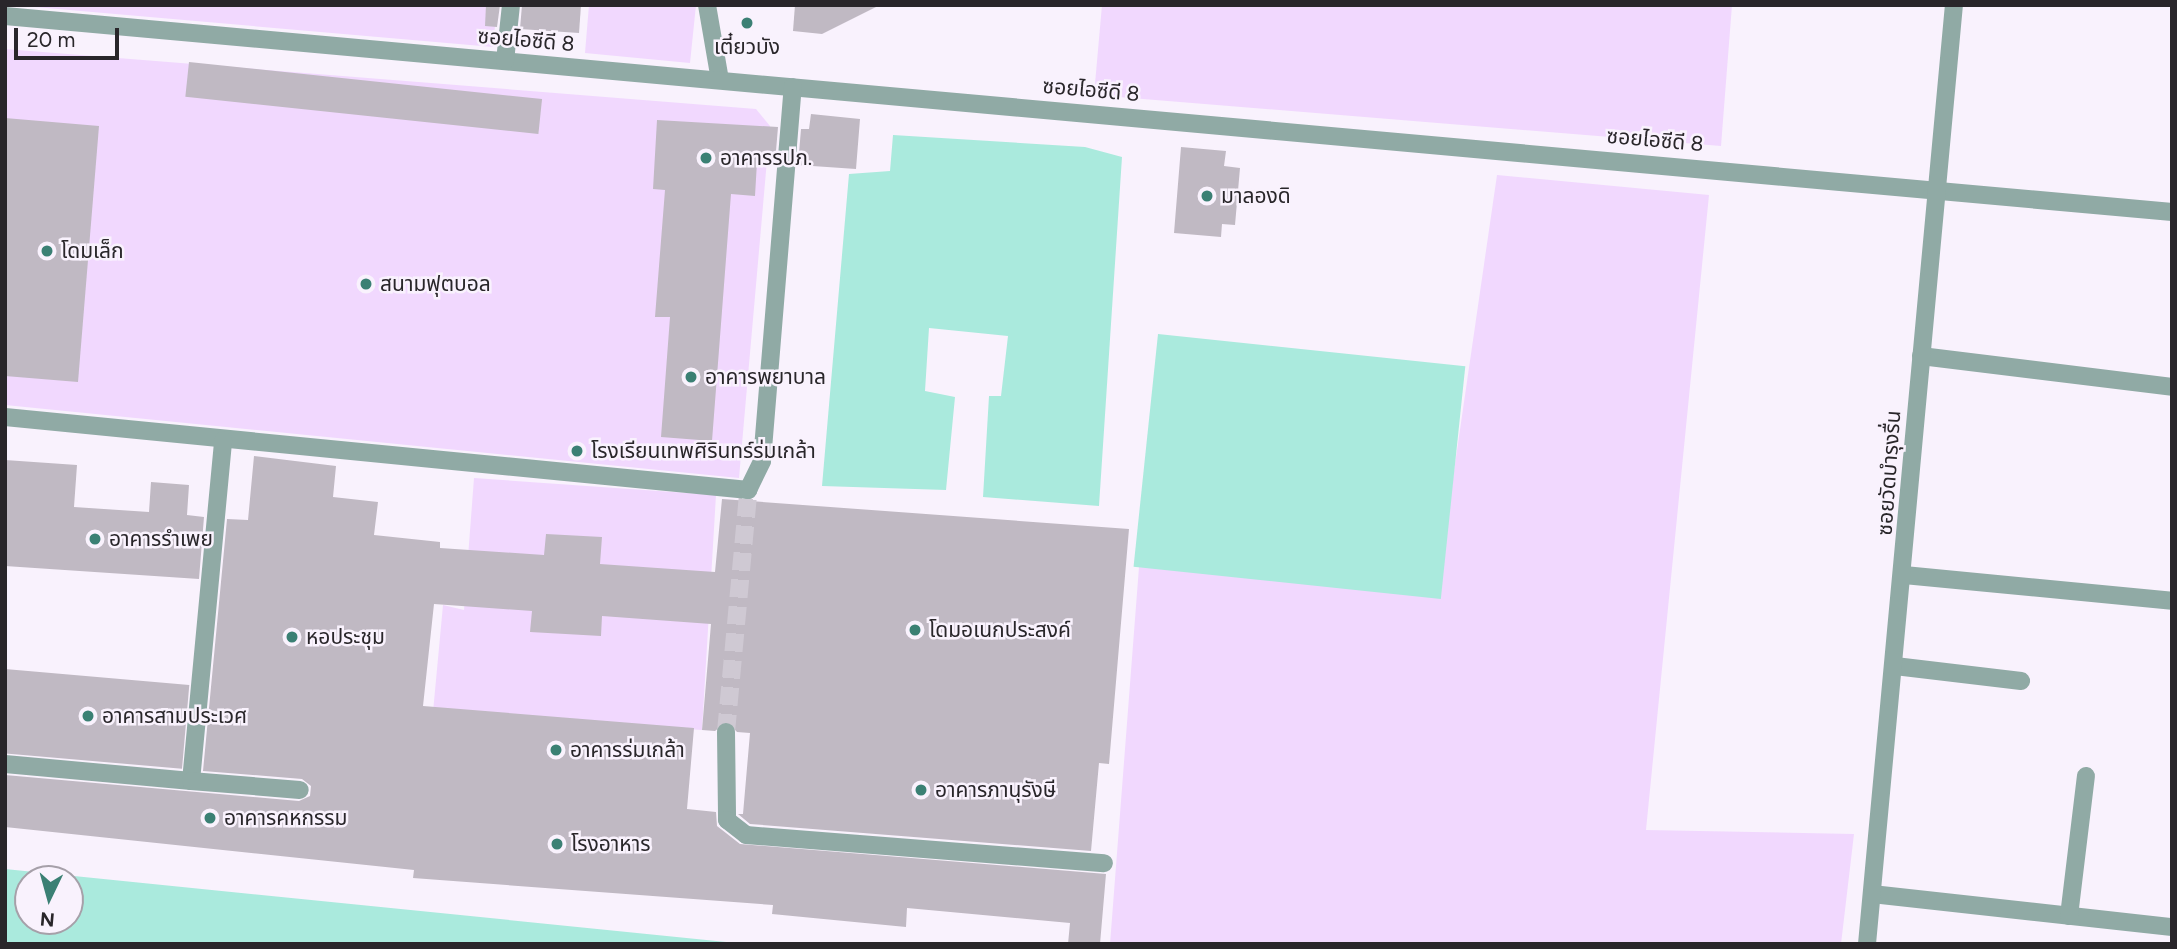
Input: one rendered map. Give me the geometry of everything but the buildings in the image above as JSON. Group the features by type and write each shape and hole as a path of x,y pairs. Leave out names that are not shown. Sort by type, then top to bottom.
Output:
{"street":[{"path":"505,61 511,5"},
{"path":"707,5 720,80"},
{"name":"ซอยวัดบำรุงรื่น","path":"1867,944 1904,575 1934,187 1954,5"},
{"name":"ซอยไอซีดี 8","path":"5,16 1934,187 2172,212"},
{"path":"5,417 748,494 762,461 793,87"},
{"path":"1920,356 2172,387"},
{"path":"191,781 223,441"},
{"path":"1904,575 2172,601"},
{"path":"1895,666 2021,681"},
{"path":"726,732 727,820 746,835 1104,863"},
{"path":"5,764 300,790"},
{"path":"2069,916 2086,776"},
{"path":"1872,894 2172,927"}],"shaded area":[{"path":"12,5 497,5 493,47"},
{"path":"589,5 696,5 690,63 585,53"},
{"path":"1102,5 1732,5 1721,146 1094,95"},
{"path":"5,49 756,109 770,126 739,478 5,405"},
{"path":"893,135 1085,147 1122,157 1099,506 983,497 989,396 1001,396 1008,336 929,328 925,391 955,397 946,490 822,486 849,174 890,171"},
{"path":"1497,175 1709,195 1646,830 1854,834 1841,944 1110,944 1139,567 1438,581"},
{"path":"1158,334 1465,366 1441,599 1134,567"},
{"path":"474,478 716,495 702,730 433,712 443,605 464,610"},
{"path":"5,869 14,870 14,935 84,935 84,877 746,944 5,944"}],"tunnel":[{"path":"726,732 748,497"}],"place":[{"name":"เตี๋ยวบัง","path":"747,23"},
{"name":"อาคารรปภ.","path":"706,158"},
{"name":"มาลองดิ","path":"1207,196"},
{"name":"โดมเล็ก","path":"47,251"},
{"name":"สนามฟุตบอล","path":"366,284"},
{"name":"อาคารพยาบาล","path":"691,377"},
{"name":"โรงเรียนเทพศิรินทร์ร่มเกล้า","path":"577,451"},
{"name":"อาคารรำเพย","path":"95,539"},
{"name":"โดมอเนกประสงค์","path":"915,630"},
{"name":"หอประชุม","path":"292,637"},
{"name":"อาคารสามประเวศ","path":"88,716"},
{"name":"อาคารร่มเกล้า","path":"556,750"},
{"name":"อาคารภานุรังษี","path":"921,790"},
{"name":"อาคารคหกรรม","path":"210,818"},
{"name":"โรงอาหาร","path":"557,844"}]}
